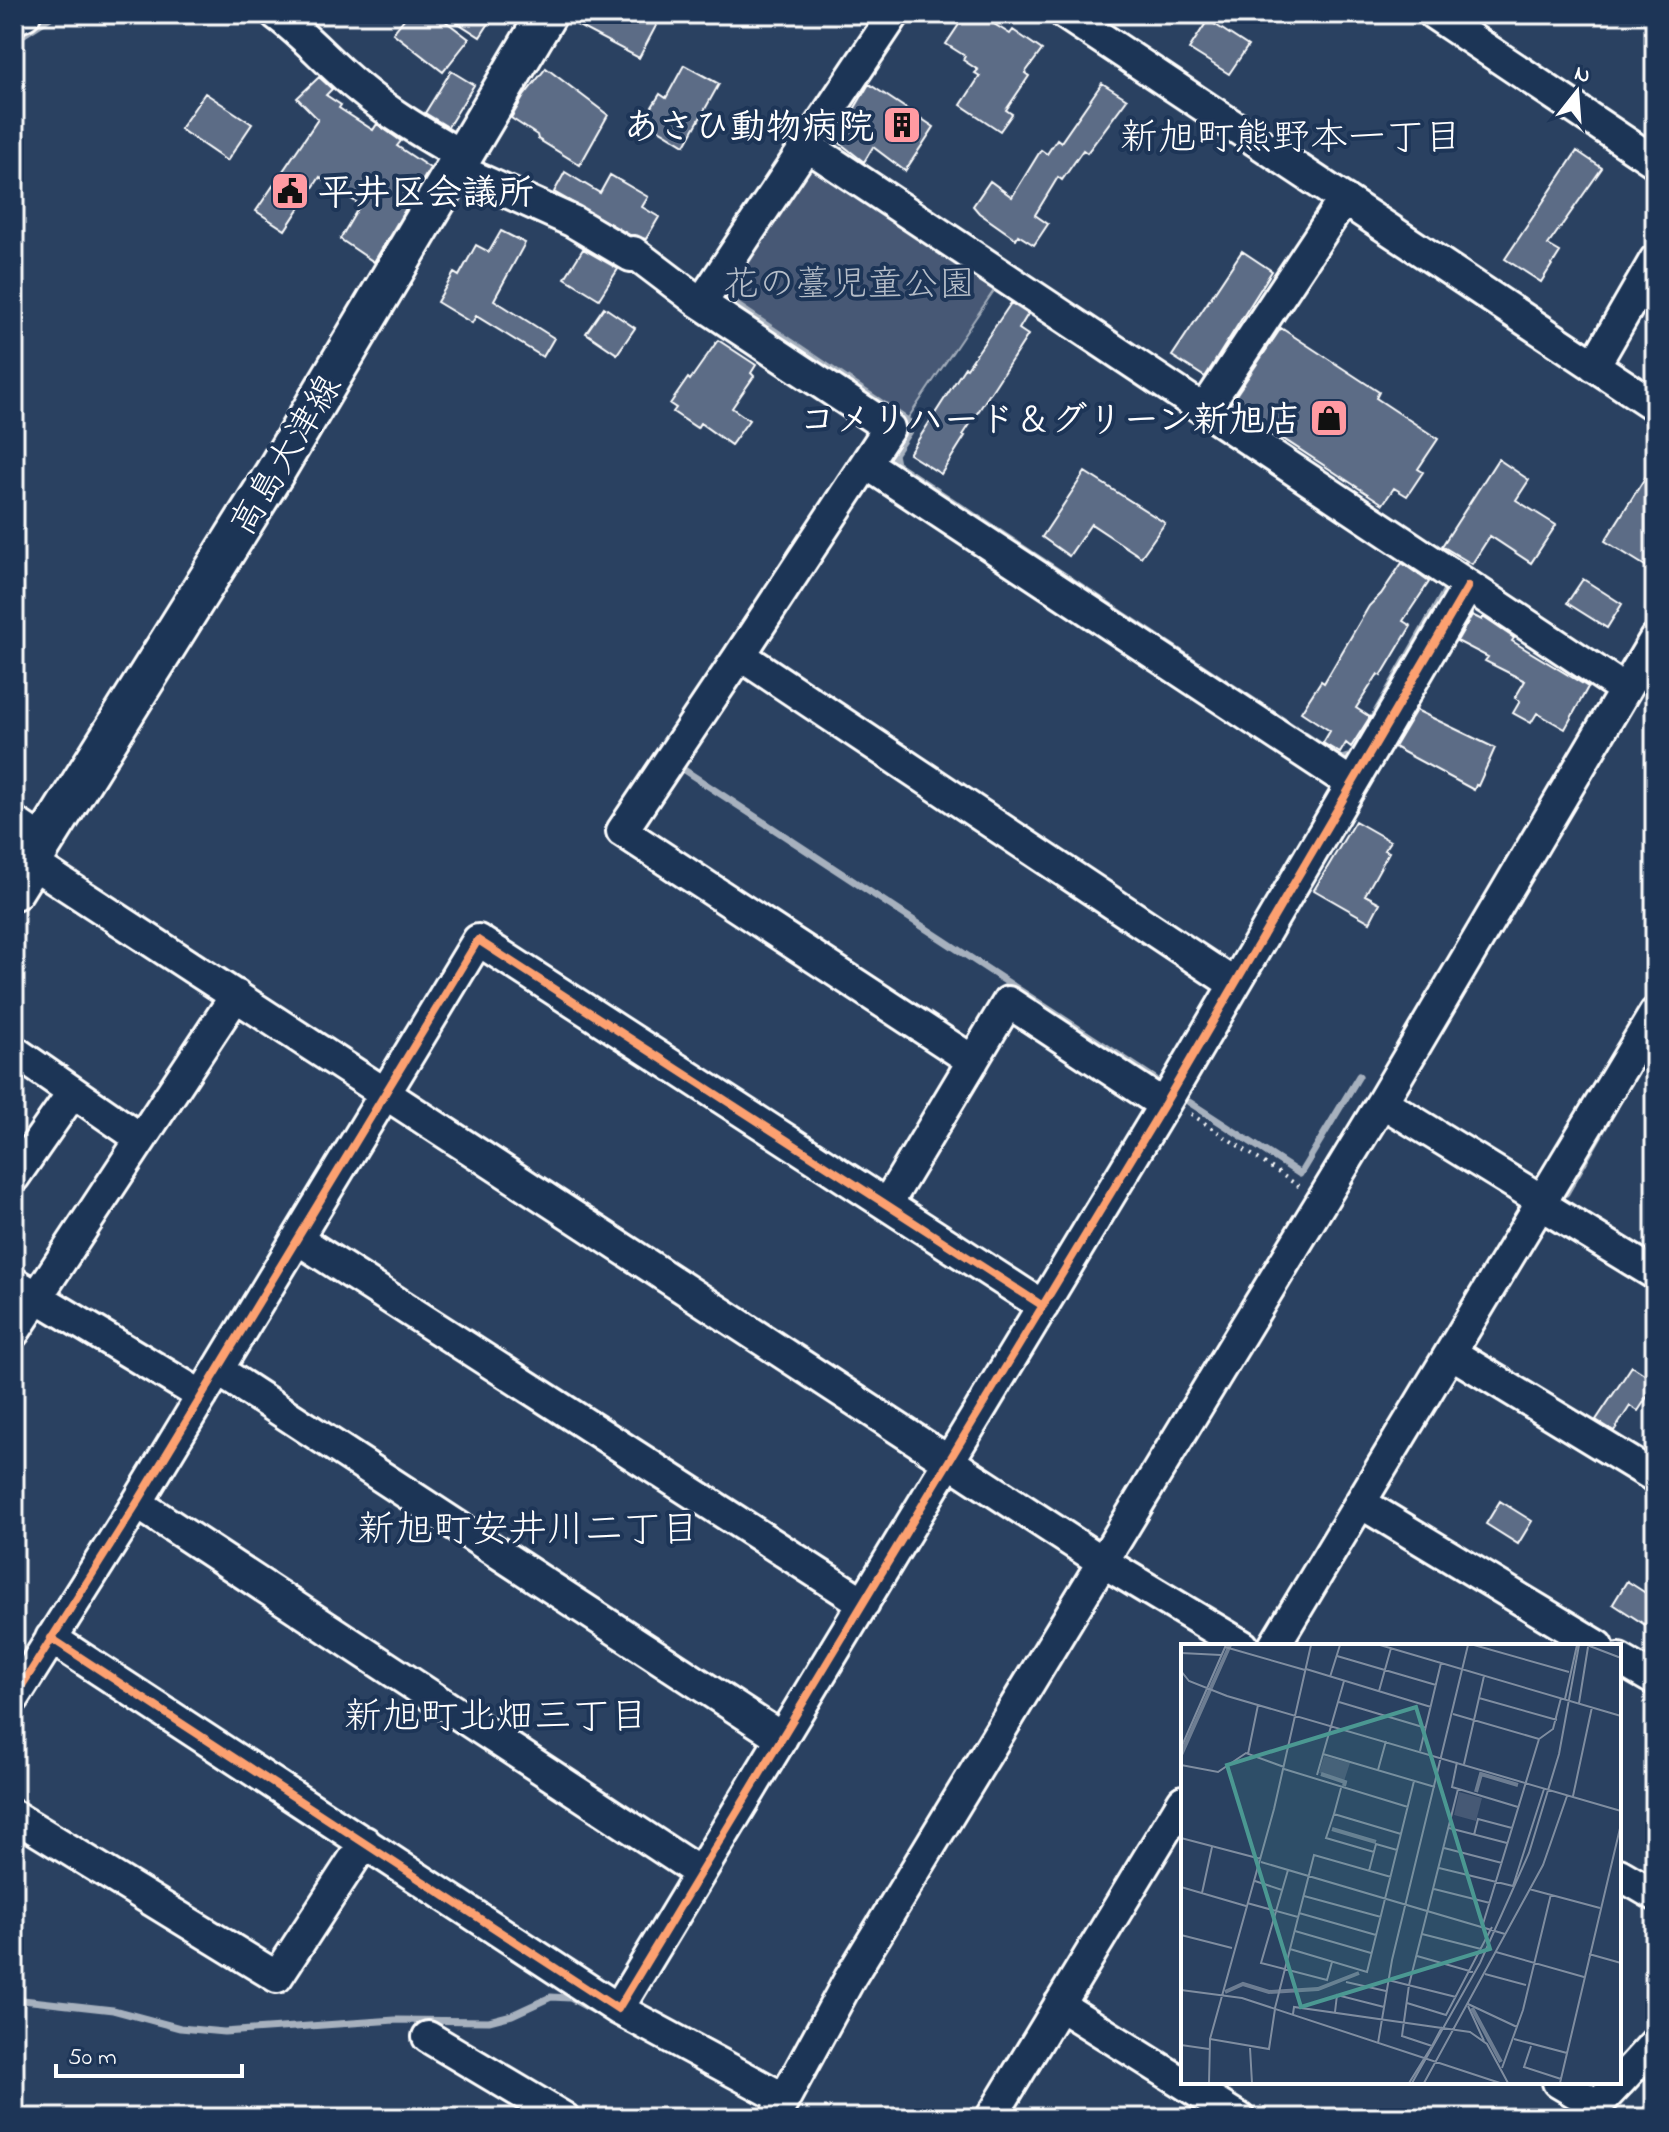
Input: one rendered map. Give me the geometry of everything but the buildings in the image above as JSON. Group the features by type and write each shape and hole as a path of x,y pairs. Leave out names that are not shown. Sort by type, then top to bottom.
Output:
{"main road":[{"name":"高島大津線","path":"31,865 282,459 547,14"}],"street":[{"path":"14,19 25,14"},
{"path":"276,14 298,30 357,87 458,162 572,221 631,256 633,252 889,428 622,831 973,1061"},
{"path":"702,302 894,14"},
{"path":"1065,14 1655,406"},
{"path":"1434,14 1655,162"},
{"path":"806,145 1625,690"},
{"path":"1205,409 1344,199"},
{"path":"1594,366 1655,260"},
{"path":"867,464 1352,784"},
{"path":"618,2009 1166,1102 1468,586"},
{"path":"51,1638 618,2009 778,2108 850,1978 1382,1102 1655,639"},
{"path":"740,655 1234,984"},
{"path":"14,822 31,865 236,995 1103,1562 1240,1644"},
{"path":"14,1698 137,1503 478,940 1043,1306"},
{"path":"14,1332 25,1290 141,1139 236,995"},
{"path":"887,1204 1008,1002 1166,1102"},
{"path":"1275,1644 1542,1202 1643,1062 1655,1013"},
{"path":"14,1051 141,1139"},
{"path":"14,1177 73,1092"},
{"path":"1382,1102 1655,1274"},
{"path":"298,1239 864,1603"},
{"path":"25,1290 202,1396"},
{"path":"1451,1353 1655,1477"},
{"path":"218,1370 782,1738"},
{"path":"137,1503 700,1873"},
{"path":"1361,1503 1595,1644"},
{"path":"1621,1660 1655,1680"},
{"path":"991,2118 1059,2005 1171,1848 1181,1809"},
{"path":"14,1816 277,1977 365,1842"},
{"path":"1621,1875 1655,1895"},
{"path":"1059,2005 1181,2082"},
{"path":"428,2037 564,2118"},
{"path":"1621,2080 1655,2043"},
{"path":"1185,2084 1239,2118"},
{"path":"1560,2084 1591,2112 1617,2084"}],"path":[{"path":"1166,1102 1322,1201"}],"green space":[{"name":"花の薹児童公園","path":"818,166 997,286 908,418 720,291 804,167"}],"waterway":[{"path":"14,36 24,34 55,14"},
{"path":"726,300 913,425 894,454 896,464 1341,759 1351,756 1447,588"},
{"path":"681,768 1155,1079"},
{"path":"1189,1102 1300,1174 1359,1076"},
{"path":"1566,1193 1615,1108"},
{"path":"14,1999 113,2010 180,2028 224,2032 395,2020 489,2021 512,2015 551,1997 570,1998 596,2012"}],"railway":[{"path":"1648,2118 1655,2110"}],"cycle path":[{"path":"51,1638 618,2009 1164,1105 1468,586"},
{"path":"14,1698 137,1503 478,940 1043,1306"}],"place":[{"name":"あさひ動物病院","path":"902,125"},
{"name":"平井区会議所","path":"290,191"},
{"name":"コメリハード＆グリーン新旭店","path":"1329,418"}],"district":[{"name":"新旭町熊野本一丁目","path":"1291,136"},
{"name":"新旭町安井川二丁目","path":"528,1528"},
{"name":"新旭町北畑三丁目","path":"496,1715"}]}
